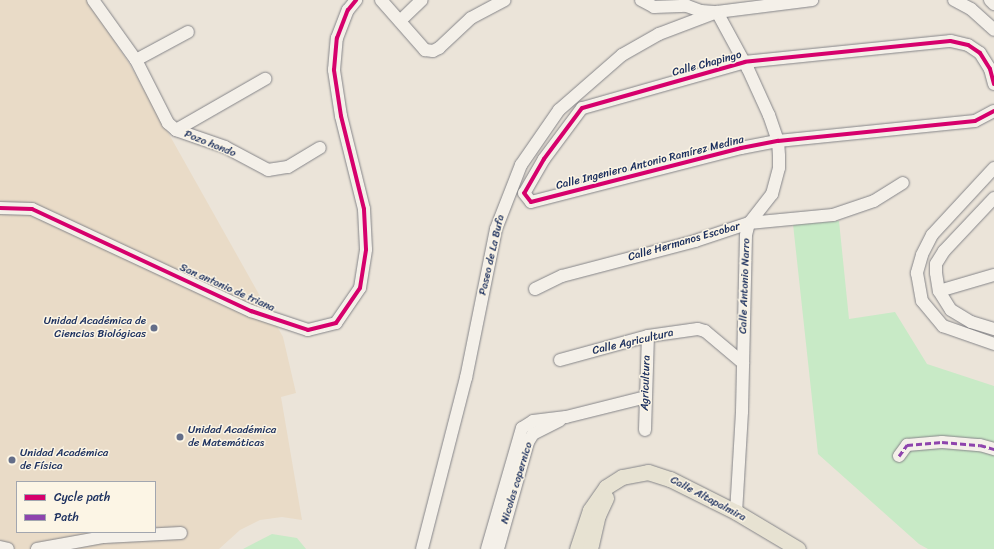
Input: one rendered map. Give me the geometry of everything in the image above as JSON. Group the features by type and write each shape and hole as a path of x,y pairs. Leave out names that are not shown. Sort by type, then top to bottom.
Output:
{"main road":[{"name":"Calle Altapalmira","path":"614,481 638,472 660,474 736,512 798,549"},
{"path":"577,549 590,510 598,497 614,481"},
{"path":"590,549 598,515 614,481"}],"street":[{"name":"Pozo hondo","path":"93,0 136,60 168,123 176,130 225,147 268,170 288,167 320,148"},
{"name":"San antonio de triana","path":"0,208 32,209 251,311 294,326 308,330 336,323 360,288 366,249 364,208 341,116 334,70 336,38 348,10 356,0"},
{"path":"381,0 425,50 433,51 439,48 471,18 505,0"},
{"path":"400,21 422,0"},
{"path":"641,0 654,7 687,6 700,11 717,12 812,0"},
{"path":"954,0 971,9 994,30"},
{"path":"990,0 994,4"},
{"name":"Calle Antonio Narro","path":"717,12 745,62 769,115 778,141 779,168 776,182 765,205 749,223 745,255 743,363 736,512"},
{"name":"Paseo de La Bufa","path":"422,549 466,378 496,228 521,165 560,110 622,55 659,34 717,12"},
{"path":"136,60 188,32"},
{"name":"Calle Chapingo","path":"531,202 524,193 544,159 582,108 745,62 950,41 968,45 980,53 990,69 994,84"},
{"path":"176,130 265,78"},
{"name":"Calle Ingeniero Antonio Ramírez Medina","path":"531,202 778,141 975,121 991,114"},
{"path":"994,168 932,235 922,255 917,274 922,300 943,326 994,344"},
{"name":"Calle Hermanos Escobar","path":"535,289 562,276 695,241 749,223 833,215 874,201 903,183"},
{"path":"994,198 944,251 936,264 936,281 939,291 948,307 958,315 994,329"},
{"path":"939,291 994,275"},
{"name":"Calle Agricultura","path":"560,360 648,336 698,329 705,331 743,363"},
{"name":"Agricultura","path":"645,430 648,336"},
{"path":"566,417 646,397"},
{"name":"Nicolas copernico","path":"487,549 522,428 533,421 566,417"},
{"name":"Nicolas copernico","path":"498,549 528,442 533,434 566,417"},
{"path":"899,456 907,445 942,442 994,449"},
{"path":"37,549 104,537 181,533"},
{"path":"0,547 8,549"}],"shaded area":[{"path":"0,0 87,0 129,63 283,337 296,393 281,397 302,520 282,517 260,520 240,530 219,549 0,549"}],"green space":[{"path":"839,221 849,319 895,312 927,364 994,386 994,549 928,549 919,544 818,454 793,224"},
{"path":"272,534 297,538 306,549 243,549"}],"marked path":[{"path":"899,456 907,445 942,442 980,445 994,449"}],"cycle path":[{"path":"0,208 32,209 251,311 308,330 336,323 360,288 366,249 364,209 341,116 334,70 337,38 348,10 356,0"},
{"path":"994,84 990,69 980,53 968,45 950,41 745,62 582,108 544,159 524,193 531,202 741,148 778,141 975,121 994,111"}],"place":[{"name":"Unidad Académica de Ciencias Biológicas","path":"154,328"},
{"name":"Unidad Académica de Matemáticas","path":"180,437"},
{"name":"Unidad Académica de Física","path":"12,460"}]}
